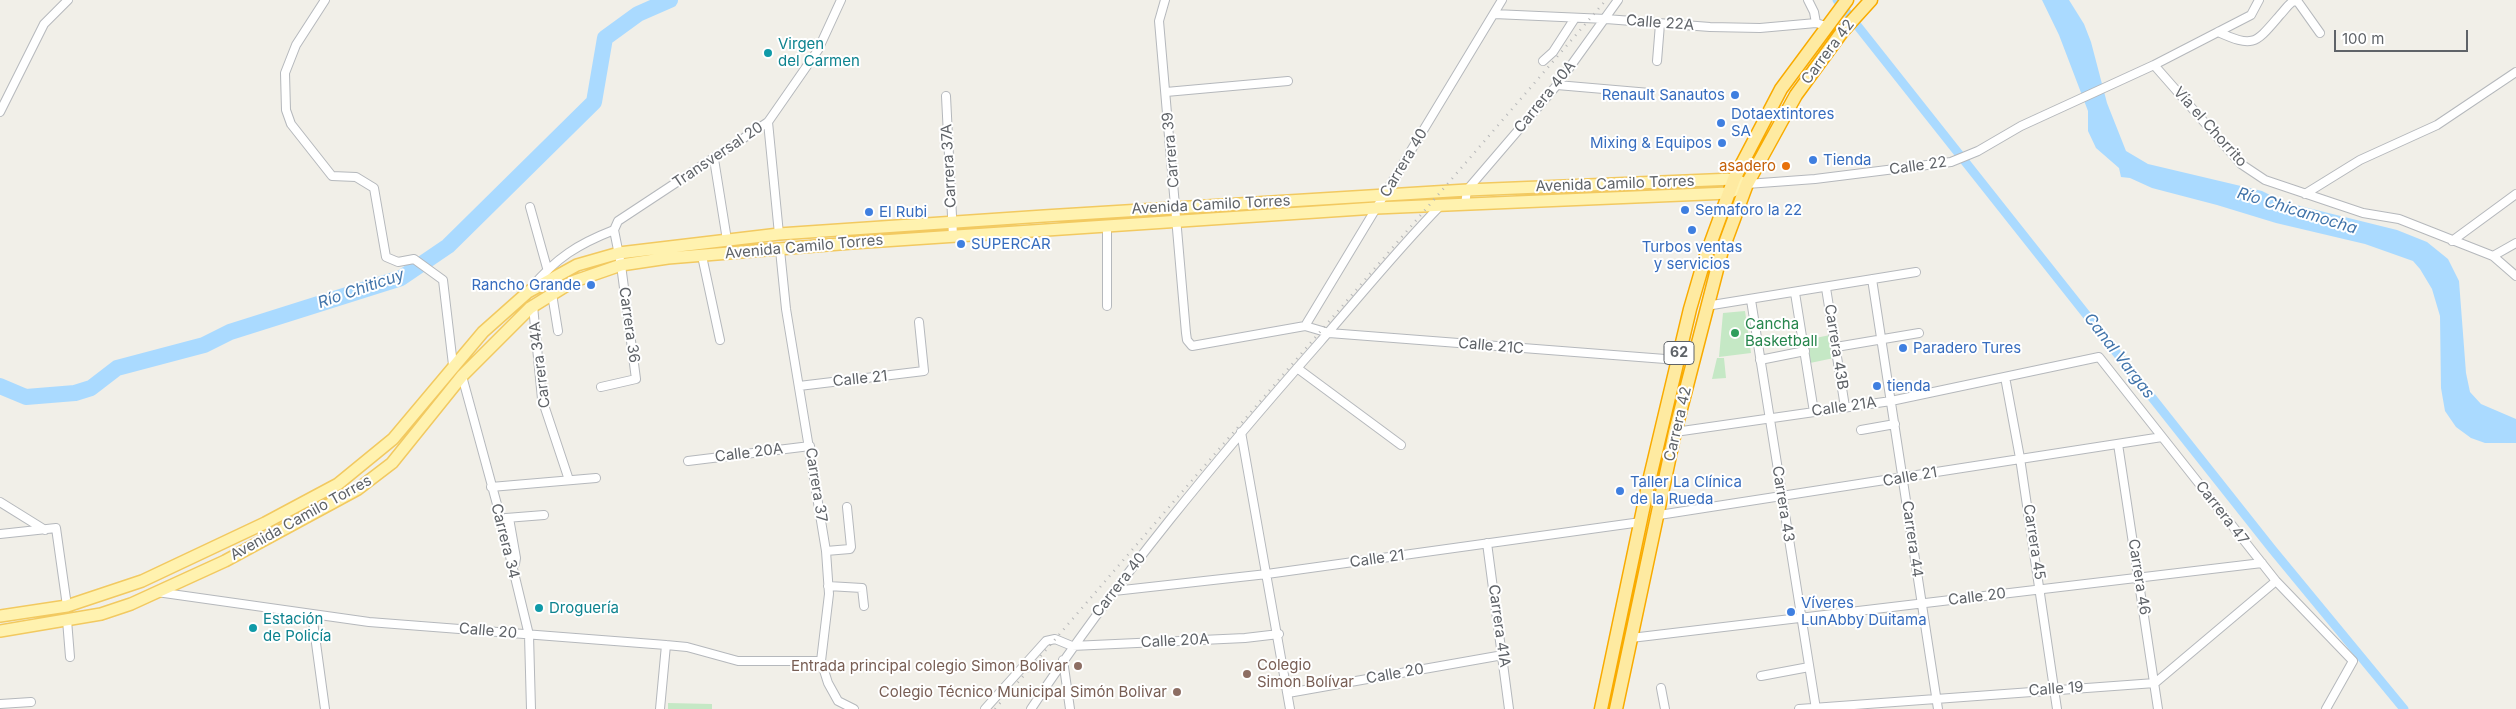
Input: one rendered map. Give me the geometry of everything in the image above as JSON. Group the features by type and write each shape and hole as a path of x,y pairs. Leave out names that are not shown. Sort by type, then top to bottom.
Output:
{"highway":[{"name":"Carrera 42","path":"1601,709 1678,360 1704,261 1734,180 1781,89 1824,22 1847,0"},
{"name":"Carrera 42","path":"1616,709 1659,515 1675,432 1706,306 1721,254 1747,184 1796,95 1842,32 1870,0"}],"main road":[{"name":"Avenida Camilo Torres","path":"0,616 67,606 116,590 185,562 338,484 393,439 453,365 483,332 528,292 577,265 619,252 779,234 1176,207 1467,190 1734,180 1747,184"},
{"name":"Avenida Camilo Torres","path":"0,631 67,620 116,609 224,561 349,493 382,472 405,450 462,376 533,306 572,282 621,265 702,256 953,236 1376,208 1729,193 1747,184"}],"street":[{"path":"0,112 44,24 68,0"},
{"path":"325,0 296,45 285,73 286,110 292,124 332,176 356,177 374,188 386,257 398,262 414,259 432,270 443,280 453,365"},
{"name":"Transversal 20","path":"528,292 547,268 587,240 614,230 618,221 768,122 818,50 841,0"},
{"name":"Carrera 39","path":"1165,0 1159,21 1187,340 1192,346 1305,326"},
{"name":"Carrera 40","path":"1305,326 1502,0"},
{"name":"Carrera 40A","path":"1467,190 1557,85 1618,0"},
{"path":"1808,0 1814,12 1824,22"},
{"path":"2154,65 2251,15 2259,0"},
{"path":"2218,32 2242,43 2252,42 2266,32 2294,1 2298,2 2320,33"},
{"name":"Calle 22A","path":"1494,14 1760,28 1824,22"},
{"path":"1543,61 1553,52 1575,18"},
{"path":"1657,61 1660,24"},
{"name":"Calle 22","path":"1747,184 1815,179 1951,162 1968,155 2021,126 2154,65"},
{"name":"Vía el Chorrito","path":"2154,65 2241,164 2265,180 2362,213 2400,219 2493,256 2516,276"},
{"path":"2305,194 2360,160 2437,125 2516,72"},
{"path":"1166,92 1288,81"},
{"path":"1557,85 1650,93"},
{"name":"Carrera 37A","path":"946,96 953,236"},
{"path":"768,122 779,234"},
{"path":"714,159 727,240"},
{"path":"1464,204 1467,190"},
{"path":"2452,241 2516,194"},
{"name":"Carrera 40","path":"1031,709 1072,646 1241,432 1440,206"},
{"path":"530,207 547,268"},
{"path":"1107,226 1107,306"},
{"path":"614,230 621,265"},
{"path":"2493,256 2516,243"},
{"name":"Carrera 37","path":"780,250 786,308 826,551 828,586 821,661 828,683 838,701 854,709"},
{"path":"702,256 720,340"},
{"name":"Carrera 36","path":"601,387 636,378 621,265"},
{"path":"1706,306 1916,272"},
{"name":"Carrera 44","path":"1872,279 1938,709"},
{"name":"Carrera 43B","path":"1826,288 1845,407"},
{"path":"1795,293 1814,412"},
{"path":"552,294 558,331"},
{"name":"Carrera 43","path":"1751,300 1816,708"},
{"name":"Carrera 34A","path":"533,306 544,406 569,480"},
{"name":"Calle 21","path":"800,386 921,372 925,367 918,322"},
{"name":"Calle 21C","path":"1305,326 1329,332 1678,360"},
{"path":"1836,347 1919,333"},
{"path":"1760,360 1805,351"},
{"name":"Calle 21A","path":"1675,432 1891,401 2099,357"},
{"name":"Carrera 47","path":"2099,357 2276,581 2353,662 2326,709"},
{"path":"1297,368 1401,445"},
{"name":"Carrera 34","path":"462,376 491,487 505,518 512,565 529,635 531,709"},
{"name":"Carrera 45","path":"2005,377 2041,589 2058,709"},
{"path":"1861,430 1895,424"},
{"path":"1241,432 1279,634 1290,709"},
{"name":"Calle 21","path":"1659,515 2162,437"},
{"name":"Carrera 46","path":"2118,444 2158,709"},
{"name":"Calle 20A","path":"688,461 810,446"},
{"path":"491,487 596,478"},
{"path":"0,502 45,530"},
{"path":"826,551 850,549 851,547 847,507"},
{"path":"505,518 544,515"},
{"name":"Calle 21","path":"1114,591 1268,574 1641,522"},
{"path":"0,534 56,528 67,606"},
{"name":"Carrera 41A","path":"1487,543 1509,709"},
{"name":"Calle 20","path":"1631,638 2262,563"},
{"path":"2155,683 2276,581"},
{"path":"828,586 862,588 864,606"},
{"name":"Calle 20","path":"155,592 370,622 687,647 738,661 821,661"},
{"path":"312,614 325,709"},
{"path":"67,620 70,657"},
{"name":"Calle 20A","path":"1072,646 1245,638 1279,634"},
{"path":"986,709 1046,642 1055,639 1072,646"},
{"path":"660,709 666,645"},
{"name":"Calle 20","path":"1288,693 1503,655"},
{"path":"1063,660 1070,709"},
{"path":"1761,676 1809,667"},
{"name":"Calle 19","path":"1799,709 2155,683"},
{"path":"1661,688 1665,709"},
{"path":"0,704 31,702"}],"green space":[{"name":"Cancha Basketball","path":"1745,311 1751,353 1719,357 1723,313"},
{"path":"1830,335 1834,358 1810,363 1806,340"},
{"path":"1717,358 1724,358 1726,378 1712,379"},
{"path":"668,703 712,704 712,709 668,709"}],"water":[{"name":"Río Chicamocha","path":"2042,0 2069,0 2084,24 2091,42 2107,103 2126,151 2148,164 2262,191 2284,202 2397,230 2427,242 2448,259 2459,281 2466,373 2470,392 2481,404 2516,419 2516,443 2485,443 2471,438 2456,427 2445,411 2441,388 2440,316 2432,289 2413,261 2365,244 2276,223 2152,188 2130,178 2121,177 2119,168 2096,148 2088,131 2088,111 2059,35"}],"waterway":[{"name":"Río Chiticuy","path":"0,386 26,397 75,393 91,388 117,368 204,345 230,332 401,278 448,246 594,102 605,38 638,14 670,0"},
{"name":"Canal Vargas","path":"1837,0 2272,549 2404,709"}],"railway":[{"path":"995,709 1606,0"}],"place":[{"name":"Virgen del Carmen","path":"768,53"},
{"name":"Renault Sanautos","path":"1735,95"},
{"name":"Dotaextintores SA","path":"1721,123"},
{"name":"Mixing & Equipos","path":"1722,143"},
{"name":"Tienda","path":"1813,160"},
{"name":"asadero","path":"1786,166"},
{"name":"Semaforo la 22","path":"1685,210"},
{"name":"El Rubi","path":"869,212"},
{"name":"Turbos ventas y servicios","path":"1692,230"},
{"name":"SUPERCAR","path":"961,244"},
{"name":"Rancho Grande","path":"591,285"},
{"name":"Cancha Basketball","path":"1735,333"},
{"name":"Paradero Tures","path":"1903,348"},
{"name":"tienda","path":"1877,386"},
{"name":"Taller La Clínica de la Rueda","path":"1620,491"},
{"name":"Droguería","path":"539,608"},
{"name":"Víveres LunAbby Duitama","path":"1791,612"},
{"name":"Estación de Policía","path":"253,628"},
{"name":"Entrada principal colegio Simon Bolivar","path":"1078,666"},
{"name":"Colegio Simon Bolívar","path":"1247,674"},
{"name":"Colegio Técnico Municipal Simón Bolivar","path":"1177,692"}]}
